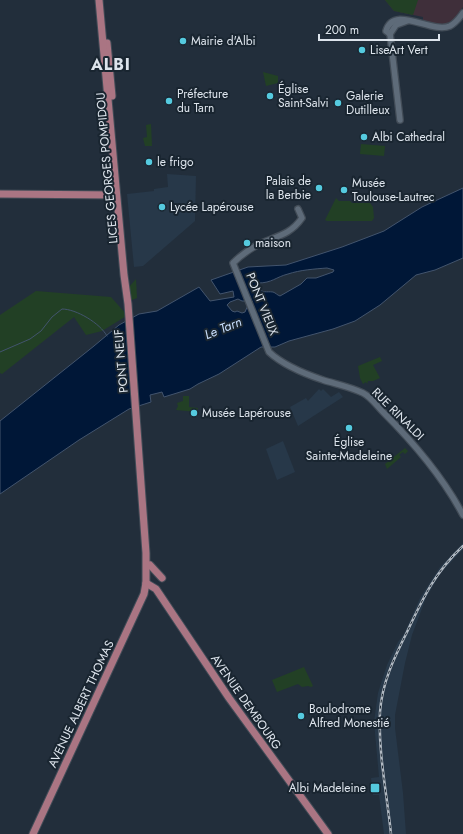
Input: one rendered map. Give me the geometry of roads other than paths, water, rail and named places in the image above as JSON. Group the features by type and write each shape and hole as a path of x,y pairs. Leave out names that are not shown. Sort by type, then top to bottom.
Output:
{"main road":[{"name":"LICES GEORGES POMPIDOU","path":"99,0 103,32 103,48 116,195 128,308"},
{"name":"LICES GEORGES POMPIDOU","path":"103,0 111,74 128,277 125,286"},
{"path":"0,194 116,195"},
{"name":"PONT NEUF","path":"128,308 136,413"},
{"path":"136,413 141,435 148,524 150,565 149,578 146,583"},
{"path":"136,413 146,553 146,583"},
{"path":"150,565 162,578"},
{"name":"AVENUE ALBERT THOMAS","path":"33,834 144,594 146,583"},
{"name":"AVENUE DEMBOURG","path":"146,583 156,589 228,698 328,834"}],"street":[{"path":"400,120 390,34 399,23 409,20 441,28 451,26 463,12"},
{"name":"PONT VIEUX","path":"269,351 234,264 242,255 260,244 291,231 302,218 298,209"},
{"name":"RUE RINALDI","path":"269,351 274,357 301,371 322,380 365,394 404,433 427,461 453,495 463,515"}],"water":[{"name":"Le Tarn","path":"463,188 463,258 435,270 416,275 380,305 355,321 333,329 289,341 275,347 261,347 219,374 190,389 164,397 162,392 150,395 151,402 129,409 79,440 0,494 0,421 119,325 139,314 157,311 199,287 210,301 234,297 233,291 220,294 211,280 248,267 286,265 342,247 384,231 422,207","holes":["327,268 334,270 333,272 316,278 307,278 301,284 280,296 273,292 263,291 257,287 258,283 267,282 284,275 307,270","238,299 242,301 253,302 248,305 245,312 242,313 232,311 227,305"]}],"waterway":[{"path":"0,352 30,339 41,331 52,317 62,309 81,314 99,326 107,336"}],"railway":[{"path":"391,834 380,743 380,712 383,691 393,661 430,586 453,556 463,546"}],"place":[{"name":"Mairie d'Albi","path":"183,41"},
{"name":"LiseArt Vert","path":"362,50"},
{"name":"Église Saint-Salvi","path":"270,96"},
{"name":"Préfecture du Tarn","path":"169,101"},
{"name":"Galerie Dutilleux","path":"338,103"},
{"name":"Albi Cathedral","path":"364,137"},
{"name":"le frigo","path":"149,162"},
{"name":"Palais de la Berbie","path":"319,188"},
{"name":"Musée Toulouse-Lautrec","path":"344,190"},
{"name":"Lycée Lapérouse","path":"162,207"},
{"name":"maison","path":"247,243"},
{"name":"Musée Lapérouse","path":"194,413"},
{"name":"Église Sainte-Madeleine","path":"349,428"},
{"name":"Boulodrome Alfred Monestié","path":"301,716"},
{"name":"Albi Madeleine","path":"375,788"}],"district":[{"name":"ALBI","path":"111,64"}]}
